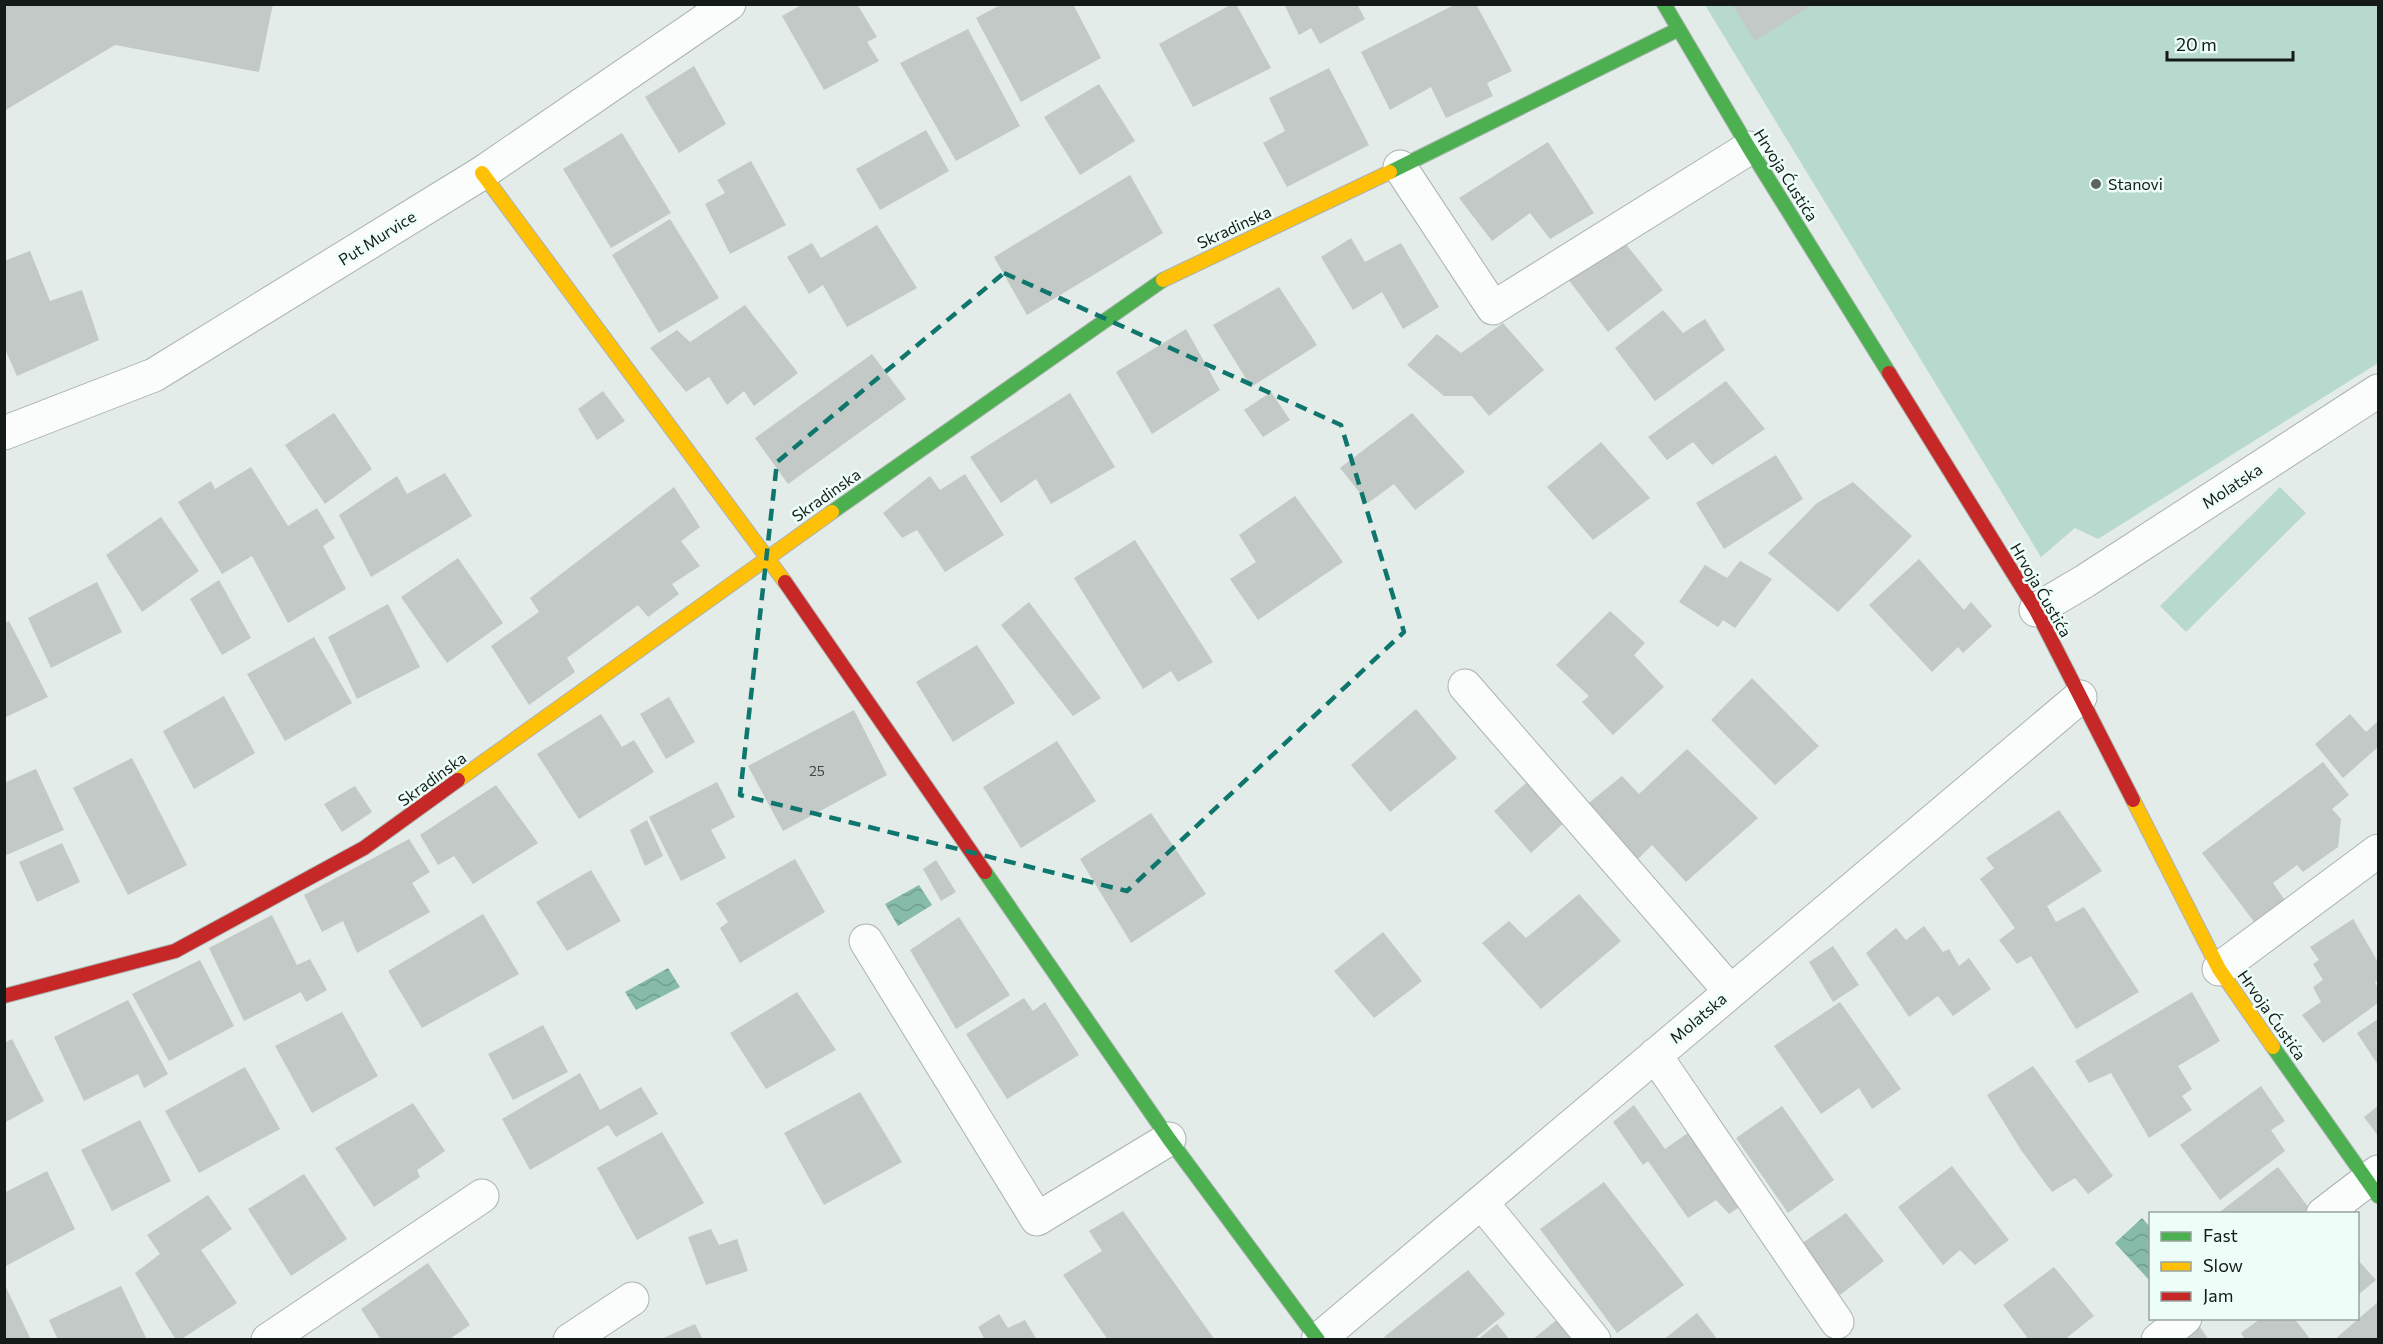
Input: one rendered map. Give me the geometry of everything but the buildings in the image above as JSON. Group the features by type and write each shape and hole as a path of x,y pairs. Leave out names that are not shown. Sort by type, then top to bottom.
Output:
{"street":[{"name":"Put Murvice","path":"4,433 154,375 482,173 729,4"},
{"name":"Hrvoja Ćustića","path":"1664,4 1749,148 2036,610 2219,969 2374,1183"},
{"name":"Skradinska","path":"4,996 175,951 364,848 768,557 1164,279 1400,167 1679,29"},
{"path":"1400,167 1493,308 1749,148"},
{"path":"482,173 768,557 1169,1138 1318,1339"},
{"name":"Molatska","path":"2036,610 2085,582 2379,391"},
{"path":"1465,686 1730,991"},
{"name":"Molatska","path":"1318,1339 2080,697"},
{"path":"2219,969 2379,851"},
{"path":"866,941 1037,1219 1169,1138"},
{"path":"1655,1055 1837,1322"},
{"path":"2326,1212 2374,1183"},
{"path":"268,1340 482,1196"},
{"path":"1482,1203 1594,1340"},
{"path":"570,1340 632,1299"},
{"path":"2158,1340 2183,1320"}],"highlighted area":[{"path":"1004,273 1341,425 1404,632 1127,891 740,795 777,462"}],"shaded area":[{"name":"Stanovi","path":"1705,5 2378,5 2378,363 2098,539 2075,528 2041,557"},
{"path":"2280,487 2306,513 2186,632 2160,606"}],"water":[{"path":"919,885 932,905 898,926 885,904"},
{"path":"668,968 680,987 636,1010 625,992"},
{"path":"2142,1218 2149,1226 2149,1280 2115,1243"}],"traffic: fast":[{"path":"1664,4 1749,148 1889,373"},
{"path":"1390,172 1679,29"},
{"path":"832,512 1163,280"},
{"path":"985,872 1169,1139 1318,1340"},
{"path":"2273,1047 2378,1196"}],"traffic: slow":[{"path":"1163,280 1390,172"},
{"path":"482,173 785,582"},
{"path":"458,780 832,512"},
{"path":"2133,800 2219,969 2273,1047"}],"traffic: jam":[{"path":"1889,373 2036,610 2133,800"},
{"path":"785,582 985,872"},
{"path":"4,996 175,951 364,848 458,780"}],"place":[{"name":"Stanovi","path":"2096,184"}]}
